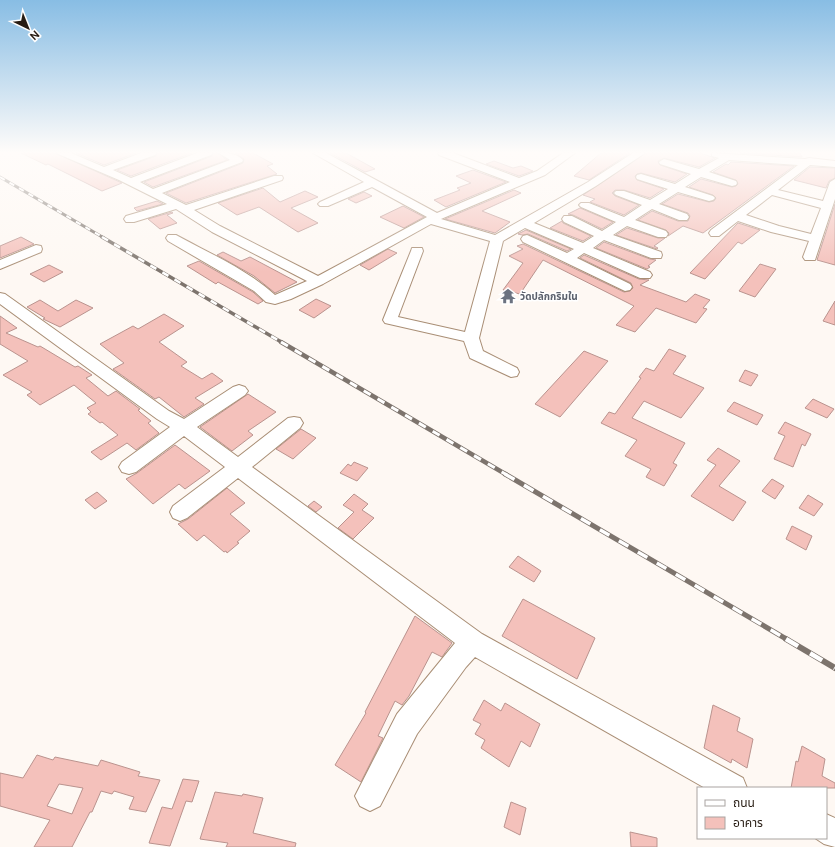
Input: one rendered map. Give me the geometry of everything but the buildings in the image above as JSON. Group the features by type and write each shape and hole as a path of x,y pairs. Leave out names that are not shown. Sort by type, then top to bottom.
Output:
{"street":[{"path":"153,193 180,207 216,229 318,281"},
{"path":"130,219 180,207 229,193"},
{"path":"324,204 350,193"},
{"path":"388,193 433,219 497,239"},
{"path":"172,238 246,280 259,288 271,299 275,300 318,281 433,219 495,193"},
{"path":"512,372 476,354 471,338 497,239 577,193"},
{"path":"620,193 683,216"},
{"path":"656,193 676,200"},
{"path":"566,259 604,236 669,193"},
{"path":"691,193 710,198"},
{"path":"715,233 768,193"},
{"path":"776,193 827,206"},
{"path":"810,257 831,193"},
{"path":"605,202 630,218"},
{"path":"586,205 667,230"},
{"path":"736,216 775,229 815,239"},
{"path":"568,219 604,236 656,255"},
{"path":"525,223 645,275"},
{"path":"527,239 625,287"},
{"path":"0,265 36,249"},
{"path":"417,251 390,320 471,338"},
{"path":"4,305 163,415 184,427 473,642 731,787"},
{"path":"129,467 184,427 239,391"},
{"path":"180,512 239,468 294,423"},
{"path":"370,796 408,724 456,658 473,642"}],"railway":[{"path":"26,193 104,238"},
{"path":"102,237 283,343"},
{"path":"281,342 507,475"},
{"path":"505,474 788,640"},
{"path":"786,639 835,668"}],"place":[{"name":"วัดปลักกริมใน","path":"508,296"}]}
